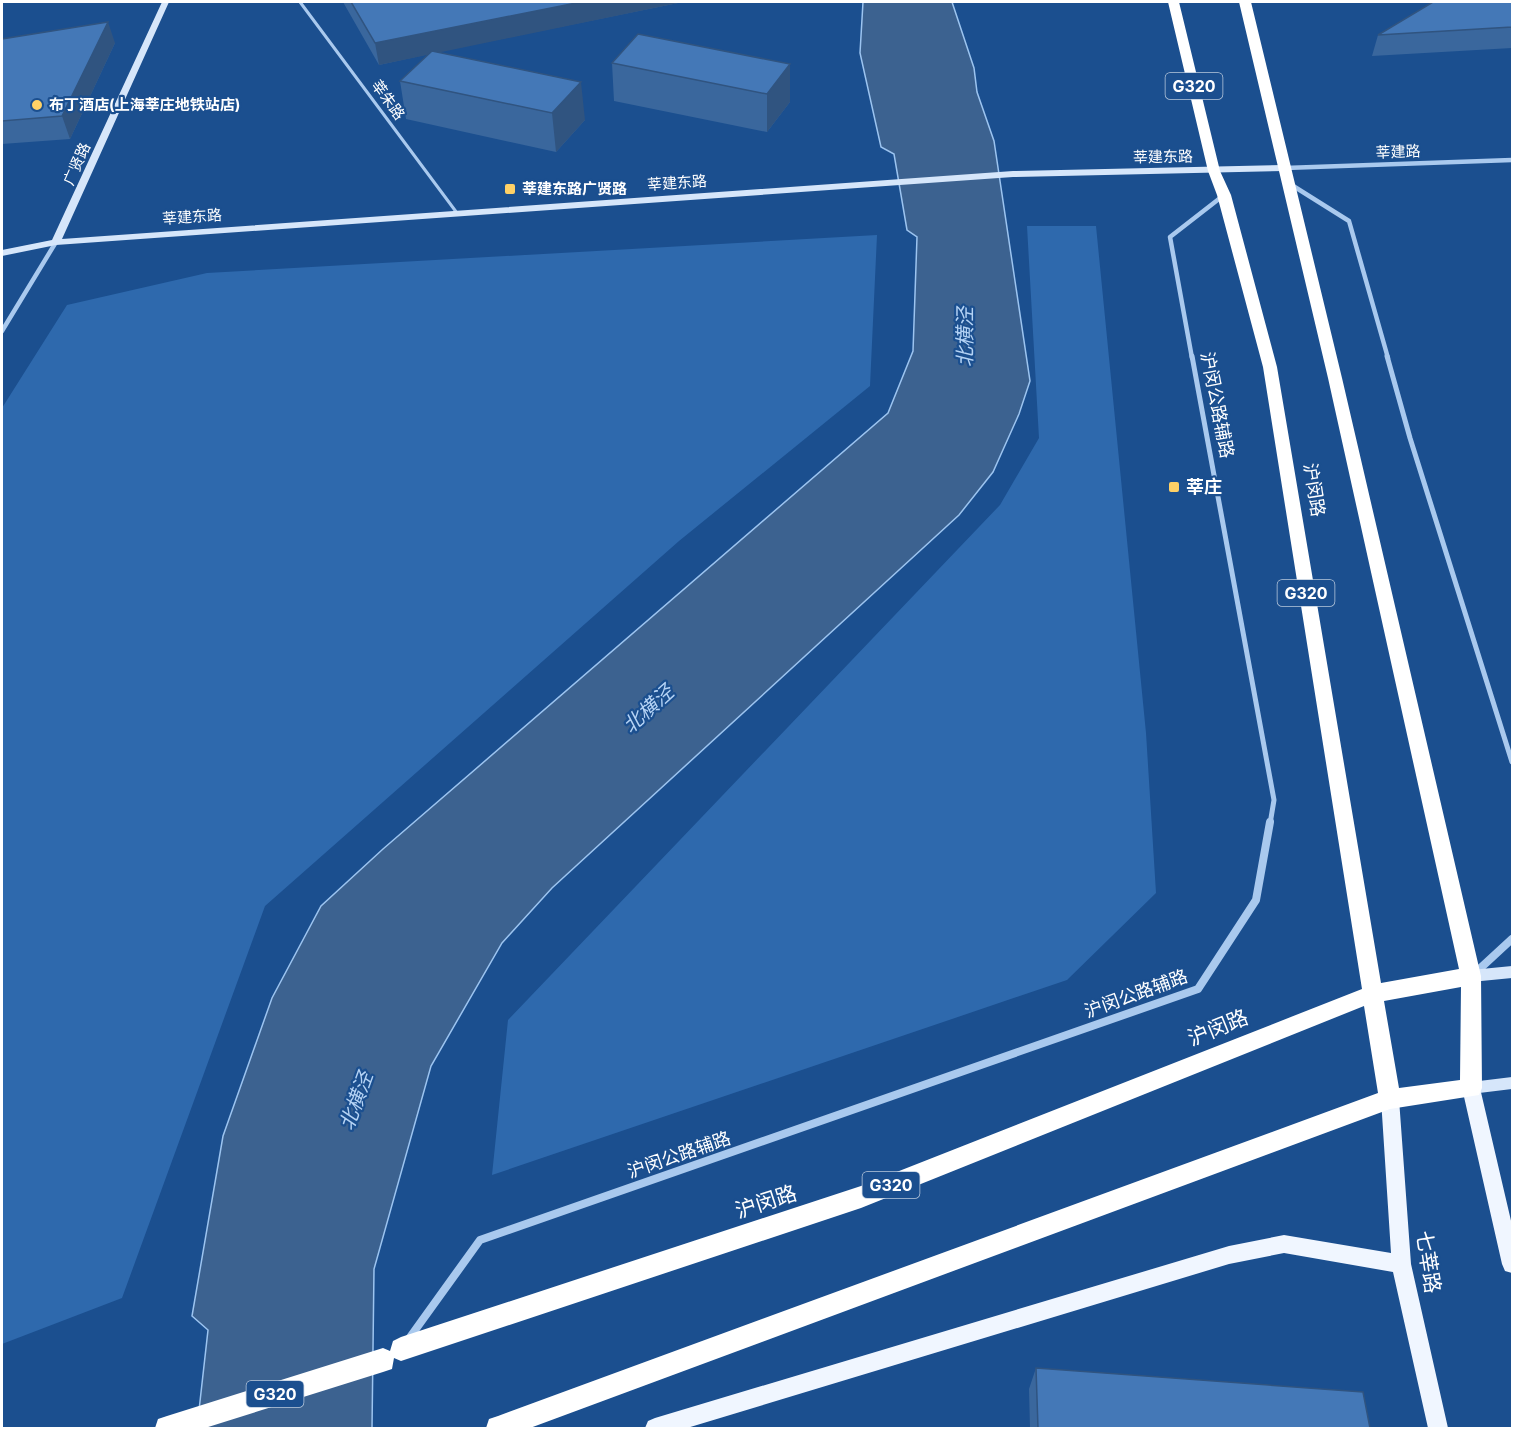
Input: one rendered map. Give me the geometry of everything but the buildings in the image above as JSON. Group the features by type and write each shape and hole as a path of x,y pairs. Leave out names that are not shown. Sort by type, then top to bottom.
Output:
{"highway":[{"name":"沪闵路","path":"1173,2 1214,171 1224,195 1270,367 1390,1099"},
{"path":"498,1428 1390,1099 1471,1088 1471,976 1245,2"},
{"name":"沪闵路","path":"167,1428 861,1197 1372,994 1471,976"}],"main road":[{"path":"1471,1088 1512,1264"},
{"name":"七莘路","path":"1390,1099 1401,1264 1438,1428"},
{"path":"655,1428 1229,1255 1284,1244 1401,1264"}],"street":[{"name":"广贤路","path":"2,331 56,242 165,2"},
{"name":"莘建路","path":"1287,176 1512,160"},
{"name":"莘建东路","path":"2,253 56,242 1013,174 1214,171 1287,176"},
{"path":"1287,176 1349,221 1410,438 1512,762"},
{"name":"沪闵公路辅路","path":"392,1355 480,1240 1198,989 1256,900 1274,800 1170,237 1224,195"},
{"path":"1471,976 1512,939"},
{"path":"1471,976 1512,972"},
{"path":"1471,1088 1512,1083"}],"lane":[{"name":"莘朱路","path":"300,2 457,213"}],"shaded area":[{"path":"1027,226 1096,226 1146,733 1156,893 1067,980 492,1175 508,1020 1000,505 1039,438"},
{"path":"877,235 870,386 679,541 265,906 122,1298 2,1344 2,408 67,305 207,273"}],"water":[{"name":"北横泾","path":"863,2 952,2 974,68 977,92 994,141 1030,381 1019,414 993,472 959,515 552,888 502,943 431,1066 374,1269 372,1428 197,1428 208,1330 192,1316 223,1136 272,998 321,906 383,849 888,413 913,351 917,237 907,230 894,154 881,147 860,53"}],"place":[{"name":"布丁酒店(上海莘庄地铁站店)","path":"37,105"},
{"name":"莘建东路广贤路","path":"510,189"},
{"name":"莘庄","path":"1174,487"}]}
